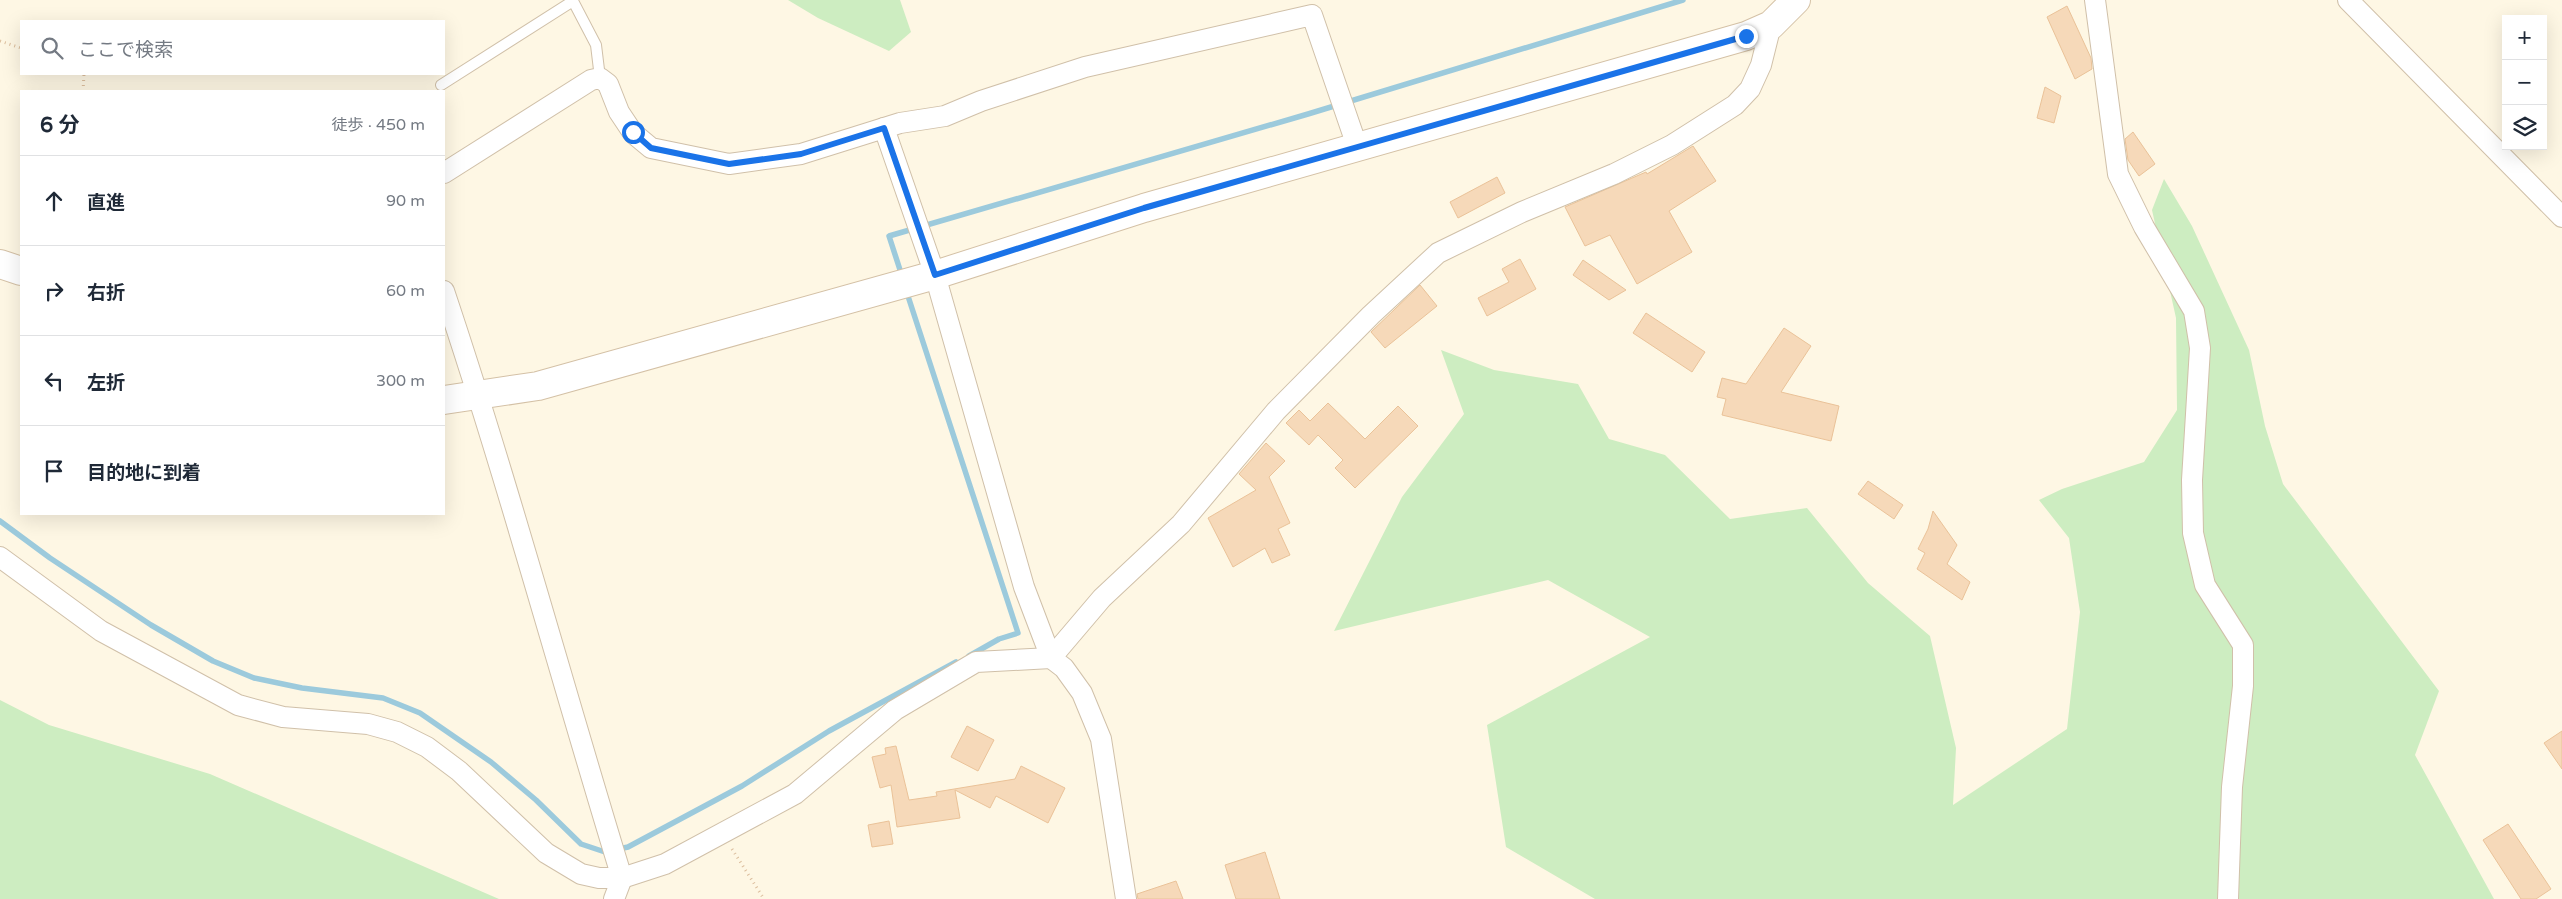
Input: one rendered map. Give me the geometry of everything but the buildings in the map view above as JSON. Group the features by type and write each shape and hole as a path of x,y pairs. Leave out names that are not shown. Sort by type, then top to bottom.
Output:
{"street":[{"path":"445,400 538,386 935,275 1144,208 1358,149 1746,36 1771,25 1796,0"},
{"path":"2095,0 2118,174 2144,227 2194,310 2200,348 2192,480 2193,533 2205,585 2243,645 2243,686 2232,787 2228,899"},
{"path":"2348,0 2562,217"},
{"path":"445,171 591,80 600,78 608,84 619,112 639,138 651,148 729,164 801,154 884,128 945,116 981,101 1085,67 1312,14 1358,149"},
{"path":"0,557 101,630 238,705 283,717 368,724 397,732 427,747 459,771 525,835 563,866 581,874 599,878 622,878 665,864 795,794 895,710 976,662 1051,658 1102,598 1181,524 1276,411 1371,316 1438,254 1522,212 1614,174 1672,145 1735,104 1750,89 1761,65 1771,25"},
{"path":"884,128 935,275 1024,587 1051,658 1064,668 1082,693 1101,739 1126,899"},
{"path":"0,264 20,271"},
{"path":"445,294 479,395 622,878 614,899"}],"lane":[{"path":"441,85 574,1 596,45 600,78"}],"path":[{"path":"0,41 20,48"},
{"path":"83,90 84,75"},
{"path":"722,833 764,899"}],"green space":[{"path":"788,0 900,0 911,32 889,51 818,18"},
{"path":"2164,179 2192,226 2249,350 2265,426 2283,484 2439,691 2415,755 2494,899 1595,899 1506,847 1487,725 1650,637 1548,580 1334,631 1402,497 1464,414 1441,350 1494,370 1578,384 1609,439 1665,455 1730,519 1807,508 1868,583 1930,636 1956,748 1953,805 2067,729 2080,612 2069,538 2039,500 2062,489 2144,462 2177,410 2176,318 2152,210"},
{"path":"0,700 49,725 210,774 499,899 0,899"}],"waterway":[{"path":"902,276 889,236 1308,114 1683,0"},
{"path":"906,290 1018,633 999,639 969,656"},
{"path":"0,521 50,558 151,625 213,661 254,678 302,688 383,698 420,713 491,762 536,800 581,844 605,852 628,847 742,786 829,731 956,662"}],"route":[{"path":"633,132 651,148 729,164 801,154 884,128 935,275 1144,208 1311,162 1746,36"}]}
